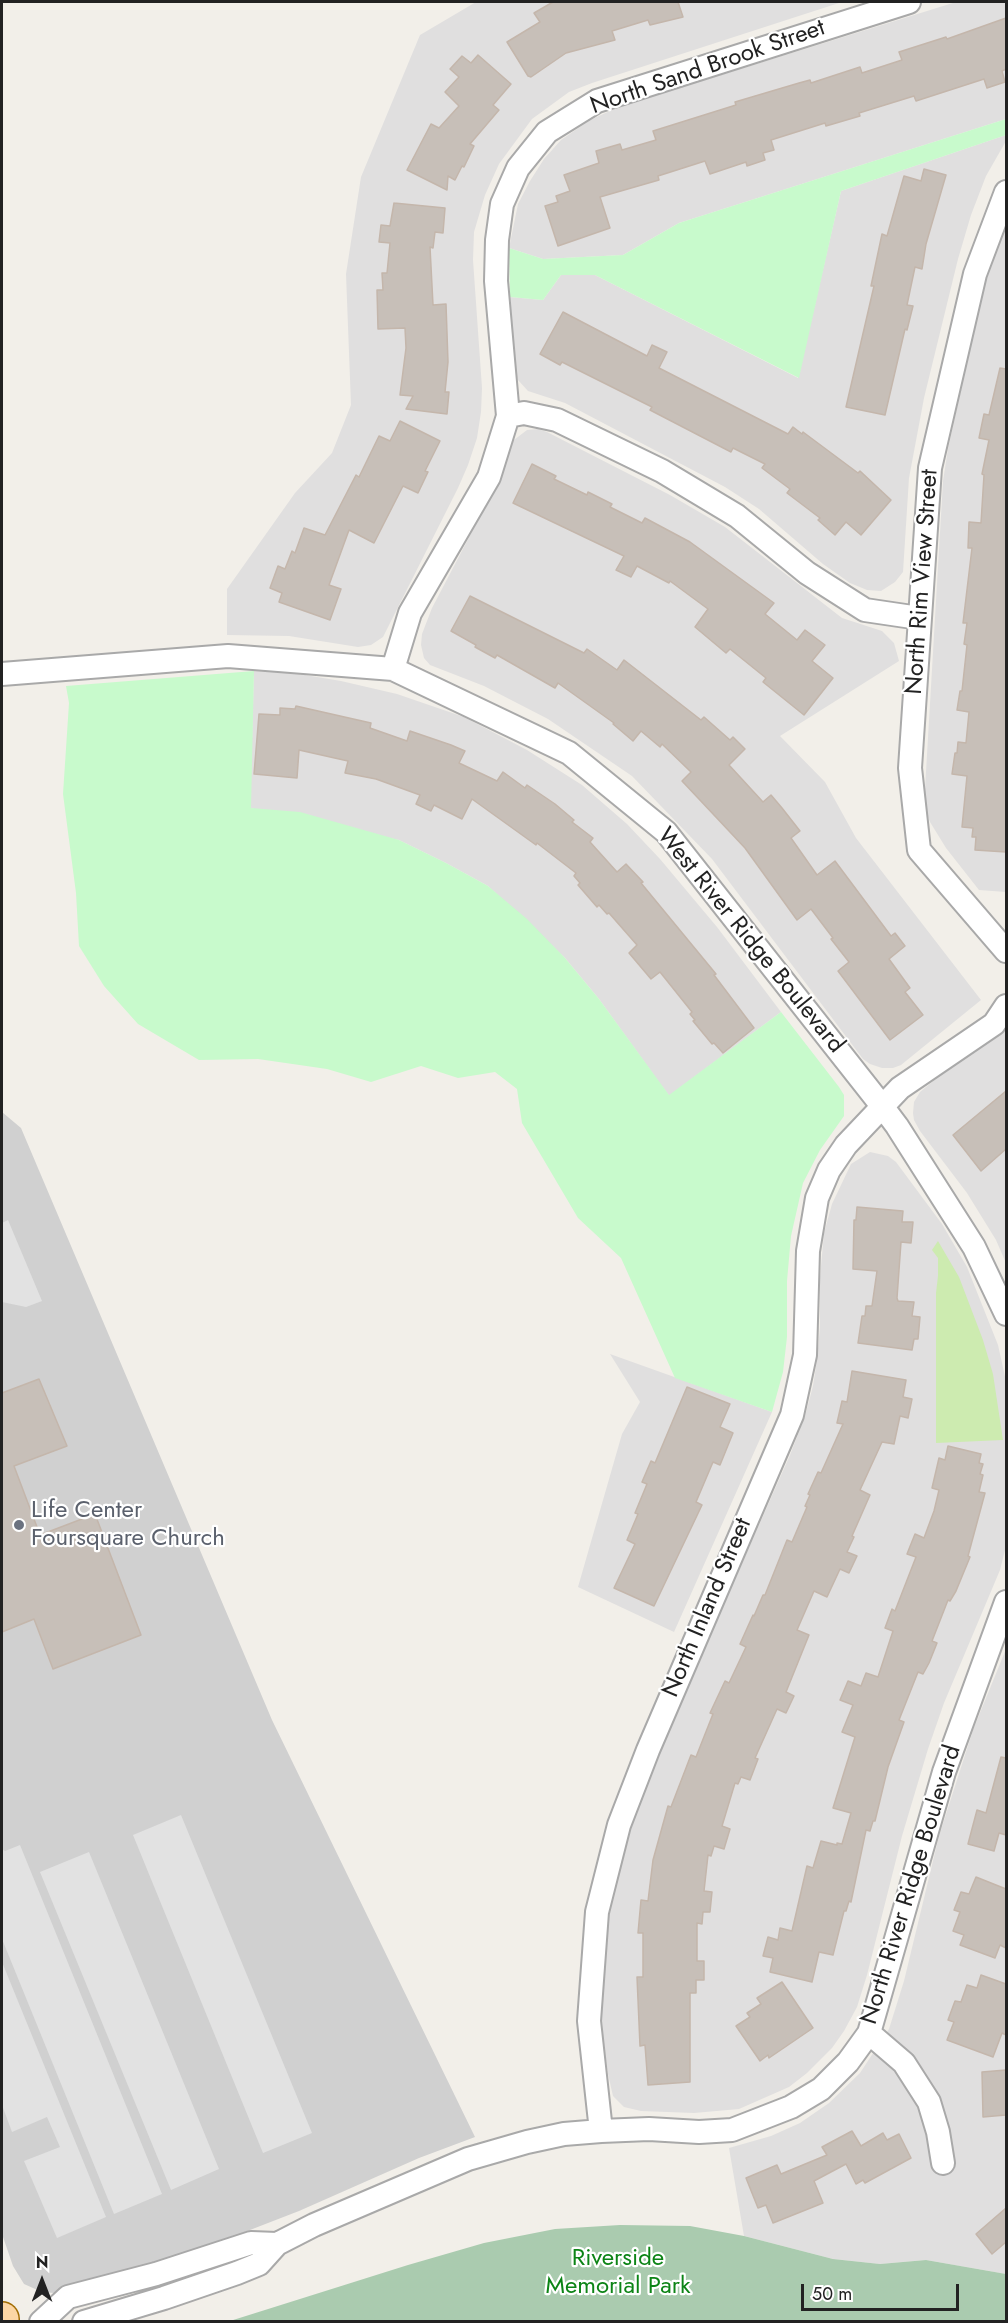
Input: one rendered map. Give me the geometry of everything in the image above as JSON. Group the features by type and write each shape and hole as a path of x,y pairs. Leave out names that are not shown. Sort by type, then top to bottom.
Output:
{"street":[{"name":"North Sand Brook Street","path":"393,669 410,613 489,477 508,416 496,281 497,240 502,204 518,168 547,132 597,101 909,2"},
{"name":"North Rim View Street","path":"1006,192 975,274 930,468 910,768 919,850 1006,951"},
{"path":"508,416 524,413 557,420 652,466 737,516 807,573 865,610 919,618"},
{"name":"West River Ridge Boulevard","path":"2,674 228,656 393,669 568,753 666,832 882,1106 974,1247 1006,1314"},
{"name":"North Inland Street","path":"601,2131 589,2021 597,1912 619,1825 648,1750 792,1415 805,1355 808,1251 817,1198 829,1170 846,1145 882,1106 900,1088 994,1024 1006,1006"},
{"name":"North River Ridge Boulevard","path":"84,2322 164,2298 259,2264 277,2244 314,2225 468,2159 564,2134 650,2128 699,2132 732,2130 791,2107 821,2090 848,2062 869,2033 944,1772 1006,1602"},
{"path":"869,2033 904,2064 929,2102 939,2132 944,2163"},
{"name":"North River Ridge Boulevard","path":"41,2322 68,2297 156,2274 250,2243 277,2244"},
{"path":"156,2274 164,2298"}],"shaded area":[{"path":"476,2 842,2 592,83 569,92 532,119 499,164 485,195 474,232 473,260 482,388 477,438 458,488 383,637 371,645 358,647 289,636 227,635 227,589 295,493 332,453 351,405 346,274 361,177 420,35"},
{"path":"956,2 1006,2 1006,119 679,223 623,255 543,259 509,248 518,204 530,181 544,159 561,140 590,120 621,106"},
{"path":"1006,135 1006,141 986,176 971,215 924,398 909,478 903,572 895,582 881,591 867,590 850,583 823,564 759,509 725,487 565,403 528,391 518,380 514,368 510,297 543,300 561,275 595,275 798,378 841,191"},
{"path":"1006,215 1006,892 979,890 946,848 930,822 924,806 943,481 983,289"},
{"path":"538,429 670,495 725,527 842,618 882,631 894,643 899,661 780,736 825,782 856,838 981,1000 901,1065 882,1068 863,1059 712,859 632,776 548,719 484,686 430,665 424,658 421,645 422,634 432,608 497,484 510,443 527,430"},
{"path":"254,671 293,673 341,681 397,694 464,717 527,750 582,785 627,824 660,859 717,927 781,1012 669,1096 599,999 565,958 488,886 399,840 250,808"},
{"path":"1006,1020 1006,1263 996,1240 967,1193 920,1131 913,1113 914,1102 920,1092"},
{"path":"2,1112 21,1128 272,1720 475,2137 419,2158 299,2211 219,2242 54,2293 42,2292 24,2284 13,2266 2,2234"},
{"path":"870,1152 888,1156 896,1162 942,1224 967,1267 998,1345 1006,1381 1006,1546 1000,1570 944,1703 928,1749 902,1836 867,1975 857,2007 844,2031 832,2048 789,2087 739,2109 694,2113 641,2111 624,2107 613,2096 608,2074 601,2003 602,1960 610,1902 633,1809 790,1455 805,1416 817,1360 824,1233 832,1204 851,1164"},
{"path":"8,1220 42,1301 26,1307 2,1302 2,1223"},
{"path":"610,1354 772,1412 674,1632 578,1587 622,1434 640,1402"},
{"path":"1006,1649 1006,2274 926,2260 880,2264 833,2259 744,2236 729,2148 771,2136 800,2123 829,2103 860,2073 889,2029 904,1981 939,1836 973,1730"},
{"path":"181,1815 312,2133 263,2153 133,1835"},
{"path":"20,1845 162,2194 114,2214 2,1939 2,1849 5,1851"},
{"path":"89,1852 219,2169 171,2190 40,1872"},
{"path":"2,1962 106,2217 57,2238 24,2161 60,2147 47,2117 12,2132 2,2105"}],"green space":[{"path":"1006,119 1006,135 841,191 799,378 595,275 561,275 543,300 510,297 509,248 543,259 623,255 679,223"},
{"path":"254,671 251,808 300,812 399,840 488,886 527,919 565,958 599,999 669,1095 781,1012 839,1087 844,1095 844,1116 820,1150 803,1183 791,1236 787,1281 787,1337 783,1372 772,1412 675,1378 621,1258 578,1218 522,1123 517,1089 495,1072 458,1078 421,1066 371,1082 327,1069 258,1059 199,1060 138,1024 104,986 79,946 76,893 63,794 69,703 66,686"},
{"path":"938,1241 959,1277 983,1340 993,1374 1003,1440 936,1443 938,1258 932,1250"},
{"name":"Riverside Memorial Park","path":"620,2225 690,2226 744,2236 833,2259 880,2264 926,2260 1006,2274 1006,2321 230,2321 484,2243 555,2229"}],"building":[{"path":"553,2 678,2 683,17 650,25 648,20 612,31 615,40 566,53 531,77 528,76 507,42 540,22 534,13"},
{"path":"1006,18 1006,69 1002,71 1005,82 987,88 984,79 916,101 914,96 859,113 860,116 826,126 825,123 771,140 774,150 763,153 765,160 747,166 746,162 710,174 705,161 658,176 659,180 600,197 610,228 558,246 545,206 558,202 556,196 570,191 564,175 599,163 596,151 620,144 622,150 656,140 653,131 736,105 735,102 810,80 811,83 860,67 862,73 902,60 899,52 946,37 947,39"},
{"path":"478,55 511,84 493,105 499,110 470,144 474,146 464,167 462,166 455,180 448,176 447,190 407,170 431,124 439,128 459,106 445,92 459,77 450,69 462,56 471,63"},
{"path":"924,169 946,175 926,244 922,269 915,267 907,305 913,306 907,330 905,329 885,415 846,407 874,286 871,286 882,234 887,236 904,176 921,181"},
{"path":"394,203 445,208 443,233 435,232 433,248 430,247 433,305 446,304 448,362 445,392 449,392 447,414 406,409 413,396 400,395 406,348 405,328 378,329 377,290 383,290 382,273 387,273 390,243 379,242 381,225 390,226"},
{"path":"563,312 647,356 652,345 667,352 659,368 788,434 793,427 802,434 803,432 858,473 860,471 891,500 861,535 846,522 835,535 818,520 820,518 787,493 790,489 762,468 765,464 733,448 731,452 650,410 652,407 562,362 560,365 540,354"},
{"path":"1000,368 1006,369 1006,852 975,850 976,837 972,837 973,828 962,827 967,776 952,774 958,742 966,743 969,712 957,710 960,691 962,691 967,645 964,644 967,623 963,623 972,548 968,548 969,522 981,523 984,475 982,474 989,440 979,438 984,414 989,415"},
{"path":"400,421 440,441 425,471 428,472 418,493 403,486 374,543 349,530 329,585 341,589 330,620 279,602 282,593 270,588 278,566 285,569 292,551 295,553 304,528 325,535 356,475 359,477 379,436 390,441"},
{"path":"532,464 556,476 554,479 612,504 610,507 642,523 645,518 690,542 774,603 765,614 797,640 805,630 825,645 812,661 833,678 804,715 763,682 766,678 730,649 726,653 695,627 708,609 670,581 669,583 637,566 631,577 616,570 624,556 513,503"},
{"path":"470,596 584,653 587,649 617,670 624,660 701,720 704,717 730,740 733,737 745,749 729,765 763,802 771,795 782,808 800,831 791,838 817,875 835,861 891,936 895,933 905,946 889,959 910,988 905,992 923,1015 890,1040 838,971 849,962 831,939 833,938 811,909 797,920 745,848 682,781 691,772 662,744 660,747 641,731 633,741 614,723 558,683 555,688 497,655 495,658 451,631"},
{"path":"296,706 371,723 370,728 407,741 410,731 451,745 465,751 459,763 497,781 503,772 525,788 527,785 555,804 574,820 572,822 593,838 590,842 617,872 626,864 643,882 641,883 716,974 714,975 754,1028 723,1053 714,1043 712,1044 693,1021 695,1020 690,1014 692,1012 660,972 651,979 629,953 637,945 609,913 607,914 599,905 597,907 578,885 580,883 574,876 576,873 537,843 536,845 472,799 462,819 434,805 431,811 416,804 420,795 376,779 345,773 348,761 299,750 297,778 254,774 259,714 280,715 280,708 295,709"},
{"path":"1006,1091 1006,1149 981,1171 953,1135"},
{"path":"857,1207 903,1211 902,1222 913,1222 911,1243 901,1242 897,1298 898,1301 914,1302 912,1316 920,1317 918,1339 914,1339 912,1350 858,1343 862,1316 865,1316 866,1306 872,1306 877,1271 853,1269 854,1220 856,1220"},
{"path":"852,1371 906,1380 903,1397 912,1399 908,1418 900,1416 894,1444 882,1442 860,1490 870,1495 847,1552 857,1556 849,1573 840,1569 827,1597 814,1591 797,1630 809,1635 786,1692 794,1696 786,1713 777,1709 755,1758 758,1759 750,1780 741,1777 738,1784 735,1783 722,1826 730,1829 724,1849 714,1846 711,1856 708,1855 704,1891 712,1892 710,1912 703,1912 702,1924 697,1923 697,1961 704,1961 704,1980 696,1980 696,1993 690,1993 690,2082 648,2085 645,2045 640,2046 637,1977 643,1977 643,1933 638,1933 641,1900 648,1901 653,1860 668,1806 671,1807 691,1755 696,1757 713,1714 710,1713 725,1681 729,1683 746,1647 740,1644 765,1595 787,1540 792,1542 807,1507 805,1506 810,1495 808,1494 818,1472 821,1473 843,1424 837,1423 842,1401 847,1402"},
{"name":"Life Center Foursquare Church","path":"39,1379 67,1446 14,1466 40,1535 95,1514 141,1635 53,1669 34,1619 2,1632 2,1393"},
{"path":"687,1387 730,1404 720,1427 733,1433 720,1465 713,1462 696,1502 702,1505 654,1606 614,1588 635,1544 627,1540 647,1484 642,1482 651,1461 655,1463"},
{"path":"948,1446 981,1454 979,1463 983,1464 979,1492 985,1493 968,1556 970,1557 956,1591 950,1601 948,1600 932,1641 937,1643 929,1663 923,1674 918,1672 899,1720 904,1722 888,1767 875,1821 870,1831 866,1830 851,1902 849,1901 844,1911 833,1955 819,1952 812,1982 770,1972 773,1958 763,1956 768,1937 778,1940 780,1928 792,1931 807,1866 813,1868 821,1841 842,1844 851,1813 833,1808 855,1737 842,1732 853,1705 840,1700 848,1681 861,1686 866,1673 878,1677 893,1631 885,1628 892,1609 895,1611 916,1557 907,1554 915,1534 924,1538 939,1490 932,1488 939,1458 945,1460"},
{"path":"1001,1757 1006,1758 1006,1835 999,1833 994,1851 968,1844 977,1810 986,1813"},
{"path":"976,1877 1006,1889 1006,1948 1000,1945 995,1958 960,1945 964,1935 953,1931 960,1912 954,1910 961,1892 969,1894"},
{"path":"981,1975 1006,1984 1006,2035 1002,2033 993,2057 947,2040 954,2022 948,2020 955,2001 961,2002 967,1985 977,1988"},
{"path":"782,1982 813,2028 769,2058 768,2055 760,2061 736,2026 750,2017 747,2013 761,2004 757,1998"},
{"path":"1006,2070 1006,2115 983,2117 982,2072"},
{"path":"852,2131 861,2146 883,2133 887,2140 899,2134 911,2158 865,2183 863,2180 856,2184 846,2164 814,2181 823,2203 773,2223 766,2205 758,2208 746,2178 777,2165 781,2174 827,2155 822,2147"},
{"path":"1006,2208 1006,2242 992,2254 976,2234"}],"place":[{"name":"Life Center Foursquare Church","path":"19,1525"}]}
